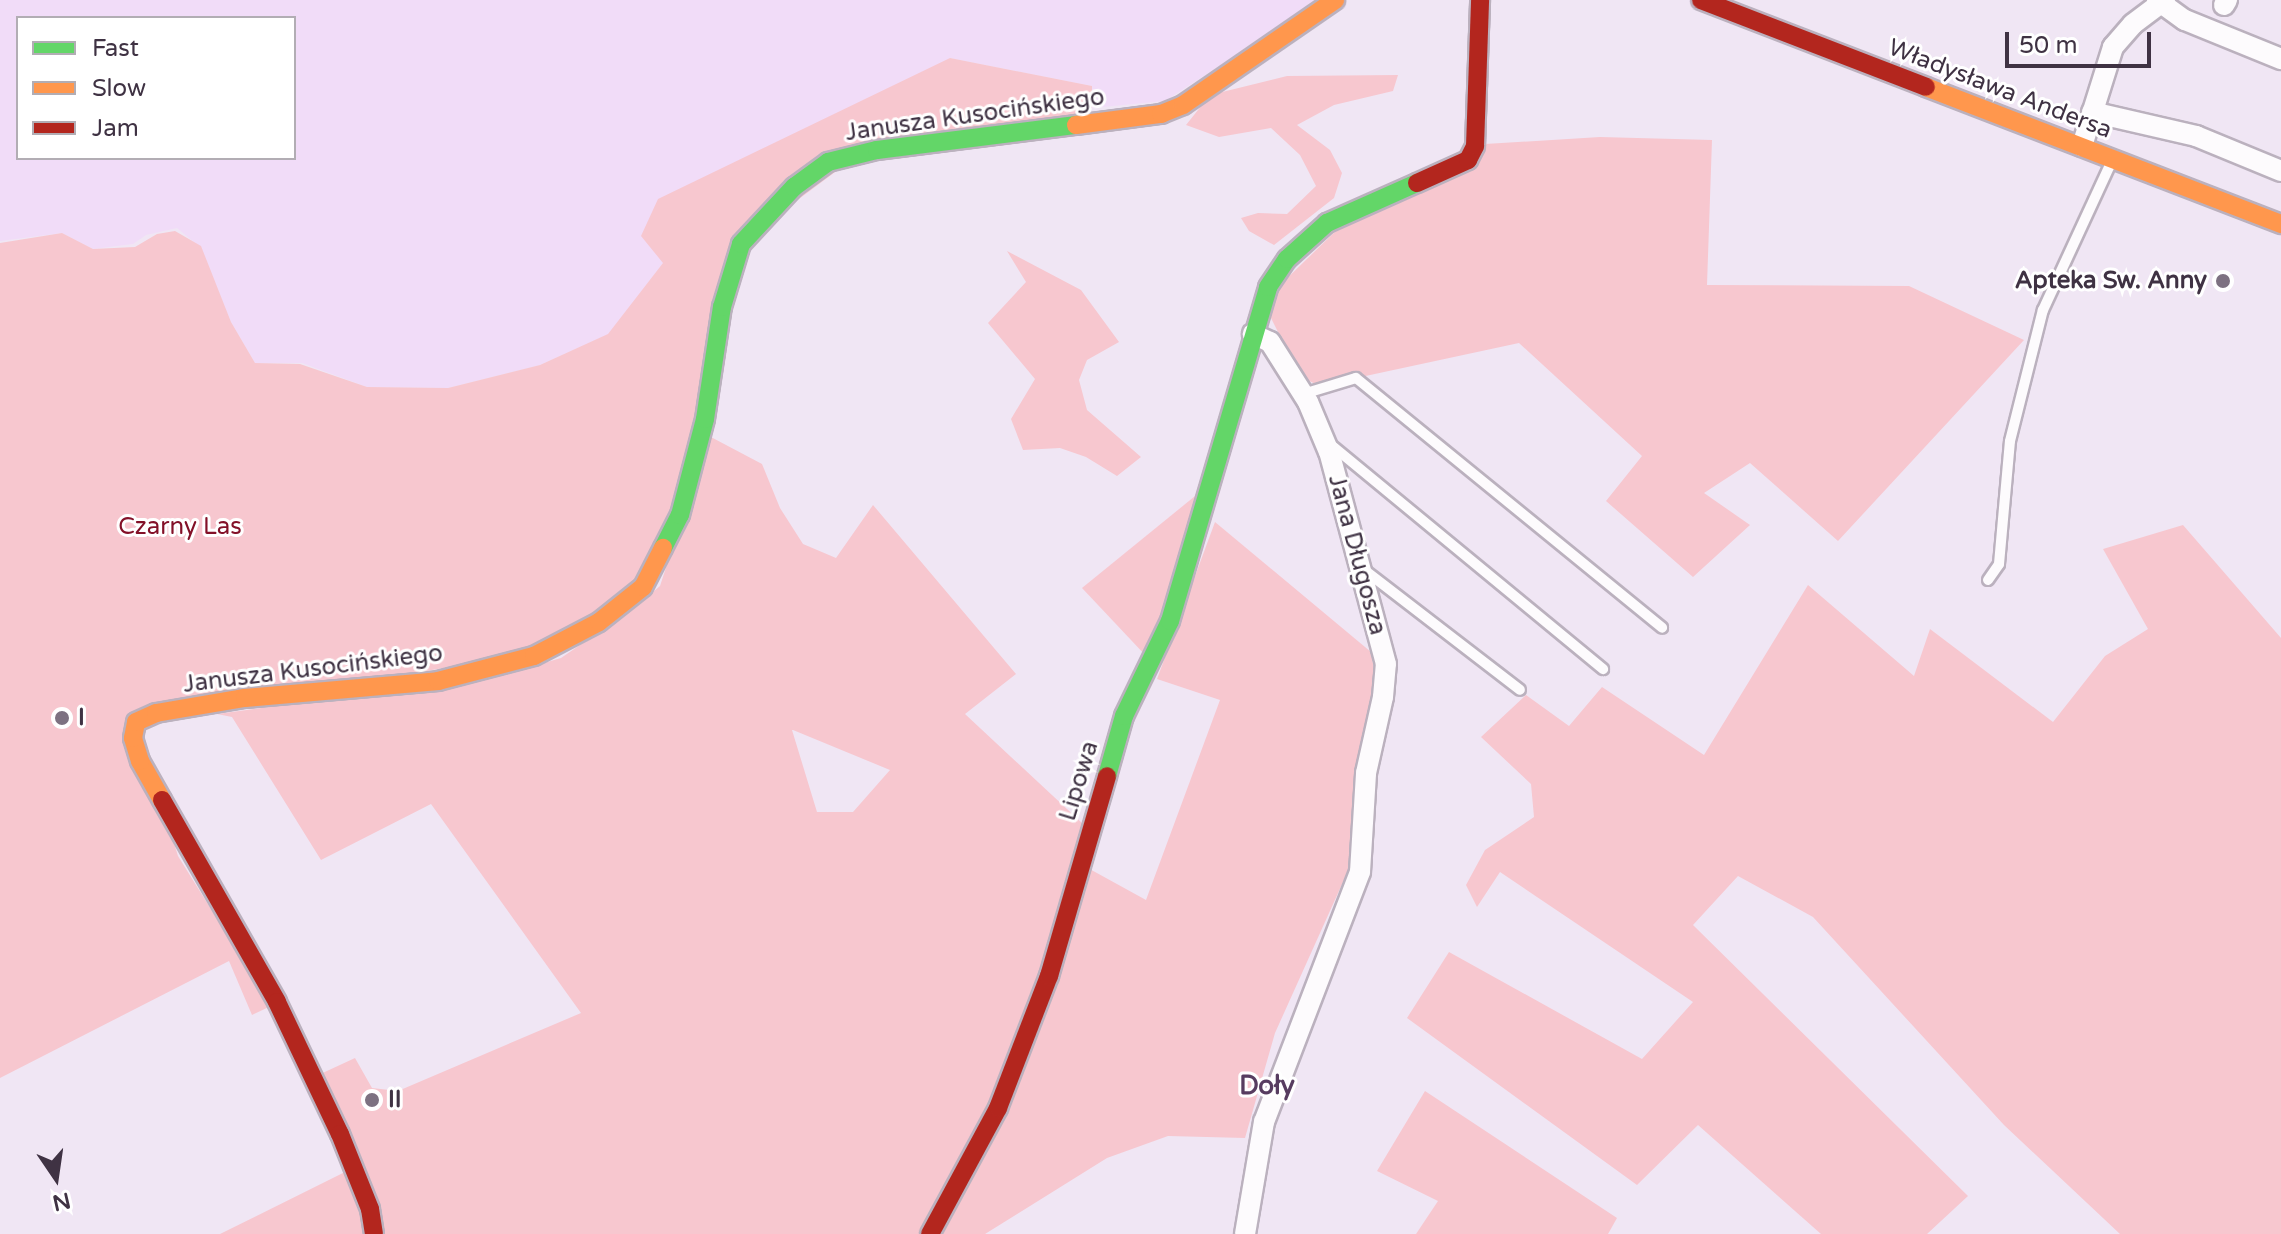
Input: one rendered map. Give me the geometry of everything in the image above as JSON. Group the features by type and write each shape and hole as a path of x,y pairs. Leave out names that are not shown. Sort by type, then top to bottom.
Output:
{"street":[{"name":"Janusza Kusocińskiego","path":"374,1234 370,1209 340,1134 277,1002 140,761 133,738 136,722 156,713 245,698 438,681 534,656 599,622 643,587 680,515 705,419 722,307 741,244 794,187 828,162 877,150 1161,114 1183,105 1335,0"},
{"path":"1253,334 1268,287 1287,259 1327,223 1468,160 1475,146 1480,0"},
{"name":"Władysława Andersa","path":"1701,0 2281,224"},
{"path":"2082,146 2113,47 2133,24 2161,1 2185,20 2281,59"},
{"path":"2092,112 2196,136 2281,171"},
{"name":"Jana Długosza","path":"1245,1234 1264,1122 1360,872 1366,773 1383,697 1386,664 1324,439 1303,394 1270,342 1253,334"},
{"name":"Lipowa","path":"930,1234 998,1108 1045,990 1124,716 1170,621 1253,334"}],"lane":[{"path":"1988,580 1999,564 2010,441 2043,310 2113,159"},
{"path":"1303,394 1356,378 1662,628"},
{"path":"1324,439 1603,669"},
{"path":"1362,568 1520,690"}],"shaded area":[{"path":"0,0 1321,0 1165,101 1092,108 1092,86 950,58 663,263 609,334 540,365 448,388 367,387 302,363 255,363 231,322 201,248 177,228 146,235 133,244 93,249 62,233 0,241"}],"green space":[{"name":"Czarny Las","path":"950,58 1092,86 1092,108 1080,117 870,146 740,243 704,418 642,586 545,650 136,722 178,856 271,1006 252,1015 229,961 0,1078 0,243 62,233 93,249 135,247 157,234 175,231 201,246 231,322 255,363 300,364 367,387 448,388 540,365 608,334 663,263 641,236 658,199"},
{"path":"1398,75 1393,91 1334,105 1297,125 1330,150 1342,173 1334,198 1274,245 1249,231 1241,218 1258,213 1287,214 1316,186 1300,155 1271,128 1219,137 1186,125 1210,95 1287,76"},
{"path":"1600,137 1712,140 1707,285 1909,286 2024,340 1838,541 1750,463 1704,493 1750,525 1693,577 1606,501 1642,456 1519,343 1319,386 1300,376 1270,316 1275,290 1344,223 1485,144"},
{"path":"1007,251 1081,290 1119,342 1087,360 1079,380 1087,410 1141,457 1117,476 1086,457 1060,448 1023,450 1011,419 1035,379 988,323 1026,282"},
{"path":"709,436 762,464 780,508 803,544 836,558 873,505 1016,674 965,714 1082,823 1086,867 1146,900 1220,700 1157,679 1215,522 1371,652 1376,681 1352,862 1275,1033 1245,1138 1168,1136 1107,1158 985,1234 220,1234 353,1168 314,1077 355,1058 372,1088 398,1091 581,1013 431,804 321,860 232,717 217,714 496,677 561,658 634,608 660,586","holes":["792,730 890,770 853,812 817,812"]},
{"path":"1200,492 1147,657 1082,588"},
{"path":"2183,525 2281,638 2281,1234 2120,1234 2004,1125 1813,917 1738,876 1693,925 1968,1196 1927,1234 1821,1234 1698,1125 1637,1185 1407,1018 1449,952 1642,1059 1693,1002 1500,872 1477,907 1466,885 1485,850 1534,817 1531,784 1481,737 1526,695 1569,726 1602,687 1704,755 1808,585 1914,676 1930,629 2053,722 2105,656 2148,629 2103,549"},
{"path":"1425,1091 1617,1218 1608,1234 1416,1234 1438,1201 1377,1171"}],"traffic: fast":[{"path":"663,548 680,515 705,419 722,307 741,244 794,187 828,162 877,150 1076,125"},
{"path":"1107,776 1124,716 1170,621 1268,287 1287,259 1327,223 1417,183"}],"traffic: slow":[{"path":"1076,125 1161,114 1183,105 1335,0"},
{"path":"1926,87 2281,224"},
{"path":"162,800 140,761 133,738 136,722 156,713 245,698 438,681 534,656 599,622 643,587 663,548"}],"traffic: jam":[{"path":"1417,183 1468,160 1475,146 1480,0"},
{"path":"1701,0 1926,87"},
{"path":"930,1234 998,1108 1049,976 1107,776"},
{"path":"162,800 277,1002 340,1134 370,1209 374,1234"}],"place":[{"name":"Apteka Sw. Anny","path":"2223,281"},
{"name":"I","path":"62,718"},
{"name":"II","path":"372,1100"}],"district":[{"name":"Doły","path":"1267,1086"}]}
